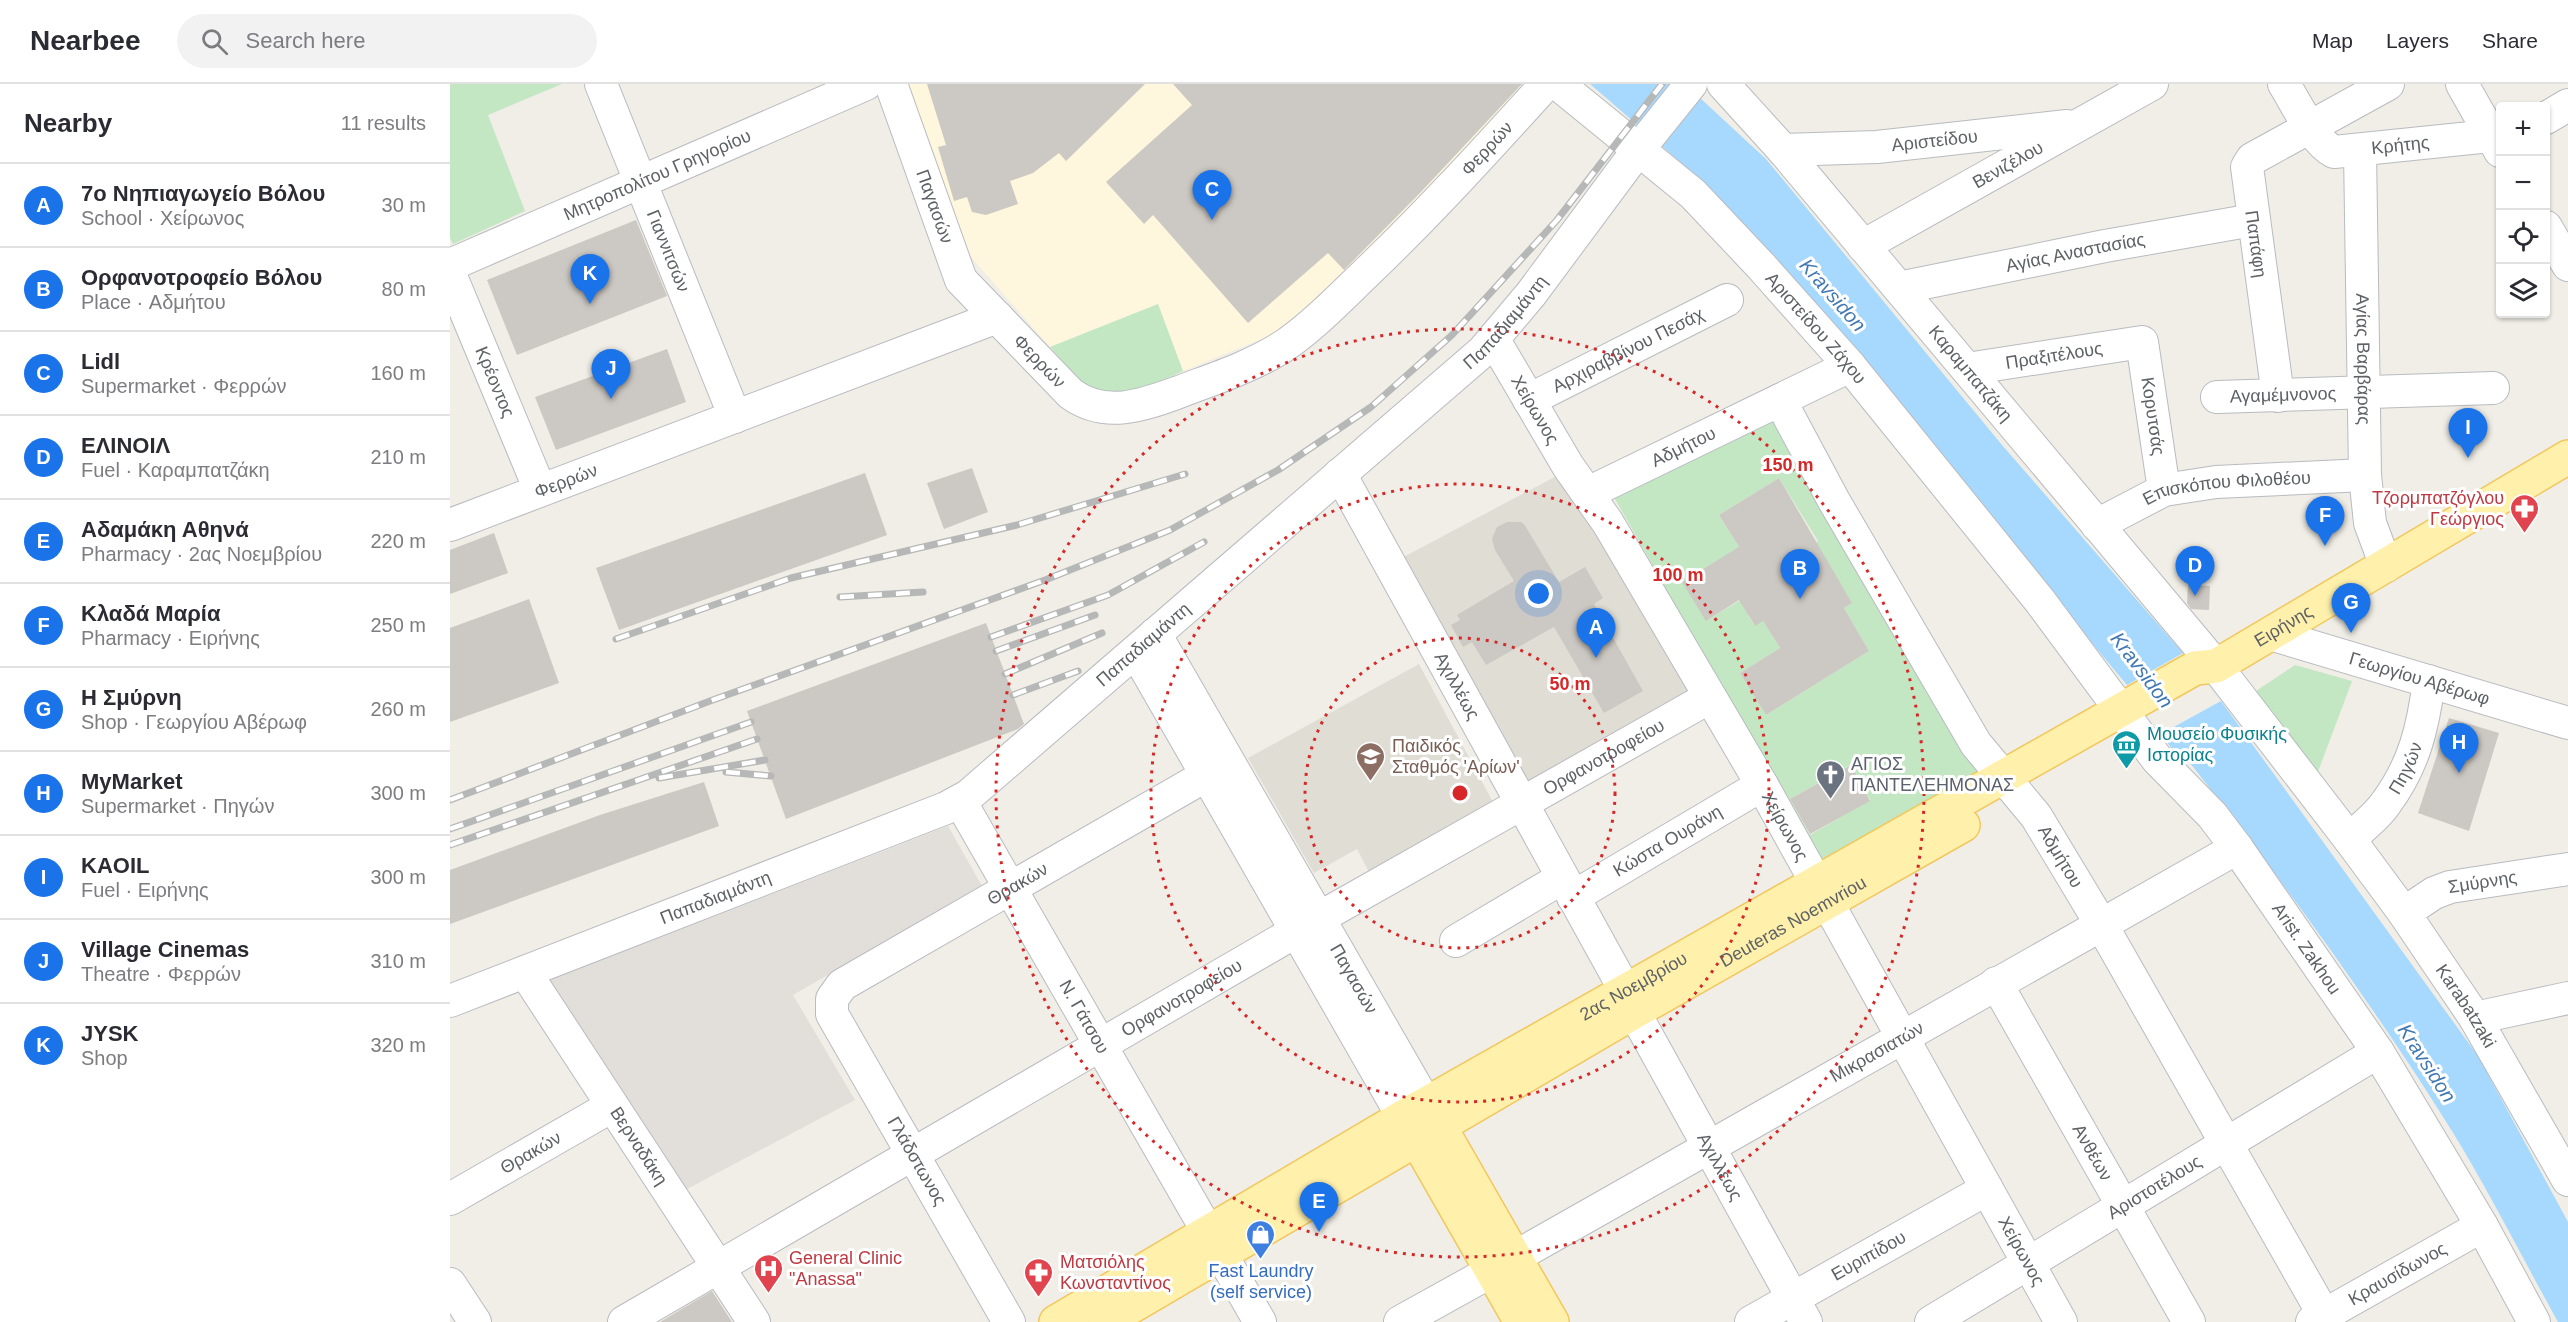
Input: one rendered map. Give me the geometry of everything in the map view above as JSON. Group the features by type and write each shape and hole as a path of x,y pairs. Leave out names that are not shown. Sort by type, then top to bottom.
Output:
{"main road":[{"name":"Ειρήνης","path":"2206,673 2568,457"},
{"name":"2ας Νοεμβρίου","path":"1056,1322 1214,1243 1629,1001 2206,673"},
{"name":"Παγασών","path":"1421,1121 1503,1264 1552,1322"},
{"name":"2ας Νοεμβρίου","path":"1105,1322 1214,1243"},
{"name":"Παγασών","path":"1503,1264 1521,1322"}],"street":[{"name":"Γιαννιτσών","path":"601,84 735,417"},
{"name":"Μητροπολίτου Γρηγορίου","path":"450,265 866,84"},
{"name":"Παγασών","path":"891,84 961,280 997,317"},
{"name":"Φερρών","path":"450,525 997,317 1071,394 1101,408 1131,407 1246,367 1282,347 1349,290 1453,186 1546,84"},
{"name":"Αριστείδου Ζάχου","path":"1558,84 1644,143 1702,203 1850,366"},
{"name":"Παπαδιαμάντη","path":"450,1001 960,801 1469,365 1494,340 1691,84"},
{"name":"Καραμπατζάκη","path":"1723,84 1783,150 2097,525 2206,673 2350,840"},
{"name":"Βενιζέλου","path":"1863,246 1990,177 2152,84"},
{"path":"2284,84 2312,127"},
{"name":"Παπάφη","path":"2278,396 2247,167 2252,159 2388,84"},
{"path":"2462,84 2496,138"},
{"path":"2550,116 2568,105"},
{"name":"Αριστείδου","path":"1783,150 1877,147 2083,124"},
{"name":"Κρήτης","path":"2312,127 2327,148 2334,152 2496,141"},
{"path":"1985,136 1990,177"},
{"name":"Αγίας Βαρβάρας","path":"2360,151 2365,475 2370,523 2386,566"},
{"name":"Αγίας Αναστασίας","path":"1899,288 2105,246 2253,220"},
{"name":"Κρέοντος","path":"450,274 540,490"},
{"name":"Αρχιραββίνου Πεσάχ","path":"1529,400 1727,300"},
{"name":"Χείρωνος","path":"1494,340 1568,466 1608,523 1762,785 2061,1322"},
{"name":"Πραξιτέλους","path":"1967,369 2142,342"},
{"name":"Κορυτσάς","path":"2142,342 2163,490"},
{"name":"Αδμήτου","path":"1588,493 1850,366"},
{"name":"Arist. Zakhou","path":"1850,366 2040,601 2136,714 2157,759 2205,807 2237,848 2378,1052 2482,1226 2534,1322"},
{"name":"Αγαμέμνονος","path":"2217,397 2493,388"},
{"name":"Αδμήτου","path":"1780,400 1834,501 1970,734 2036,816 2101,924 2321,1320"},
{"name":"Αχιλλέως","path":"1340,474 1800,1310"},
{"name":"Επισκόπου Φιλοθέου","path":"2097,525 2163,490 2216,482 2365,475"},
{"name":"Γεωργίου Αβέρωφ","path":"2270,634 2568,723"},
{"name":"Παγασών","path":"1145,643 1206,775 1308,925"},
{"name":"Παγασών","path":"1145,643 1421,1121"},
{"name":"Πηγών","path":"2350,840 2386,803 2403,775 2421,734 2429,681"},
{"name":"Ορφανοτροφείου","path":"624,1322 1101,1044 1710,697"},
{"name":"Θρακών","path":"832,999 842,985 1206,775"},
{"name":"Κώστα Ουράνη","path":"1456,941 1568,887 1762,785"},
{"name":"Ν. Γάτσου","path":"960,801 1260,1322"},
{"name":"Karabatzaki","path":"2350,840 2404,913 2475,1018 2555,1129 2568,1180"},
{"name":"Μικρασιατών","path":"1400,1322 2237,848"},
{"name":"Σμύρνης","path":"2404,913 2434,893 2450,887 2568,869"},
{"name":"Βερναδάκη","path":"525,972 754,1322"},
{"name":"Ανθέων","path":"1996,983 2189,1322"},
{"path":"2475,1018 2568,998"},
{"name":"Γλάδστωνος","path":"832,999 832,1014 1009,1322"},
{"name":"Αριστοτέλους","path":"1931,1322 2378,1052"},
{"name":"Θρακών","path":"450,1199 612,1106"},
{"name":"Ευριπίδου","path":"1751,1322 1800,1310 1987,1190"},
{"name":"Κραυσίδωνος","path":"2321,1320 2482,1226"},
{"path":"450,1284 476,1322"}],"shaded area":[{"path":"906,84 1518,84 1524,90 1455,166 1309,309 1274,334 1183,371 1158,304 1050,347 965,250"},
{"path":"1562,473 1688,691 1522,787 1396,561"},
{"name":"Παιδικός Σταθμός 'Αρίων'","path":"1419,664 1494,804 1371,876 1357,849 1314,873 1248,758"},
{"path":"948,826 982,886 793,995 855,1100 687,1189 550,980"}],"green space":[{"path":"450,84 562,84 488,115 525,211 453,244 450,238"},
{"path":"1158,304 1183,371 1137,391 1112,394 1089,387 1078,379 1050,347"},
{"path":"1780,412 1980,770 1821,861 1611,492","holes":["1779,478 1818,541 1799,554 1829,566 1852,603 1844,608 1869,651 1766,715 1740,673 1780,648 1763,621 1754,625 1748,615 1747,596 1706,621 1745,557 1719,515","1850,765 1870,800 1810,835 1790,799"]},
{"path":"2295,665 2352,681 2313,785 2244,699"}],"water":[{"name":"Kravsidon","path":"1590,84 1685,84 1766,159 2002,445 2183,653 2221,701 2478,1056 2568,1222 2568,1322 2558,1322 2466,1154 2388,1032 2286,889 2179,749 2174,752 2127,685 1708,186"}],"pier":[{"path":"2183,653 2221,701 2161,734 2127,685"}],"building":[{"path":"927,84 1145,84 1066,161 1059,153 1033,173 1010,181 1018,204 986,215 972,212 967,197 954,201 938,147 946,145"},
{"path":"1173,84 1522,84 1344,270 1328,253 1248,323 1153,215 1144,224 1106,182 1192,105"},
{"path":"636,220 667,296 517,355 487,280"},
{"path":"667,349 686,402 556,450 535,397"},
{"path":"972,468 988,512 944,529 927,483"},
{"path":"865,473 887,535 619,630 596,568"},
{"path":"1779,478 1852,603 1844,608 1869,651 1766,715 1740,673 1780,648 1763,621 1755,626 1739,600 1706,621 1682,582 1739,547 1719,515"},
{"path":"1507,522 1524,524 1559,582 1585,567 1603,598 1594,604 1643,691 1604,713 1554,627 1486,665 1472,642 1463,647 1451,625 1460,620 1457,615 1514,581 1495,550 1492,539 1497,527"},
{"path":"494,533 508,573 450,594 450,550"},
{"path":"2188,585 2210,586 2209,610 2191,609 2187,603"},
{"path":"529,599 559,683 450,722 450,628"},
{"path":"986,623 1024,724 1018,729 786,819 747,711"},
{"path":"2449,718 2499,733 2469,831 2418,813"},
{"name":"ΑΓΙΟΣ ΠΑΝΤΕΛΕΗΜΟΝΑΣ","path":"1851,765 1870,801 1810,834 1790,799"},
{"path":"704,782 719,826 450,924 450,870 600,815"},
{"path":"712,1291 732,1322 660,1322"}],"railway":[{"path":"450,800 710,701 1045,580 1170,530 1278,470 1371,407 1452,335 1557,220 1662,84"},
{"path":"616,639 791,578 1017,525 1185,474"},
{"path":"991,637 1108,595 1204,542"},
{"path":"840,597 923,592"},
{"path":"996,651 1095,615"},
{"path":"1005,674 1102,633"},
{"path":"1013,695 1078,671"},
{"path":"450,829 751,722"},
{"path":"450,845 757,739"},
{"path":"659,778 765,760"},
{"path":"726,772 771,776"}],"place":[{"name":"Lidl","path":"1212,220"},
{"name":"JYSK","path":"590,304"},
{"name":"Village Cinemas","path":"611,399"},
{"name":"KAOIL","path":"2468,458"},
{"name":"Τζορμπατζόγλου Γεώργιος","path":"2525,534"},
{"name":"Κλαδά Μαρία","path":"2325,546"},
{"name":"ΕΛΙΝΟΙΛ","path":"2195,596"},
{"name":"Ορφανοτροφείο Βόλου","path":"1800,599"},
{"name":"Η Σμύρνη","path":"2351,633"},
{"name":"7ο Νηπιαγωγείο Βόλου","path":"1596,658"},
{"name":"Μουσείο Φυσικής Ιστορίας","path":"2126,770"},
{"name":"MyMarket","path":"2459,773"},
{"name":"Παιδικός Σταθμός 'Αρίων'","path":"1371,782"},
{"name":"ΑΓΙΟΣ ΠΑΝΤΕΛΕΗΜΟΝΑΣ","path":"1830,800"},
{"name":"Αδαμάκη Αθηνά","path":"1319,1232"},
{"name":"Fast Laundry (self service)","path":"1261,1260"},
{"name":"General Clinic \"Anassa\"","path":"768,1294"},
{"name":"Ματσιόλης Κωνσταντίνος","path":"1039,1298"}]}
